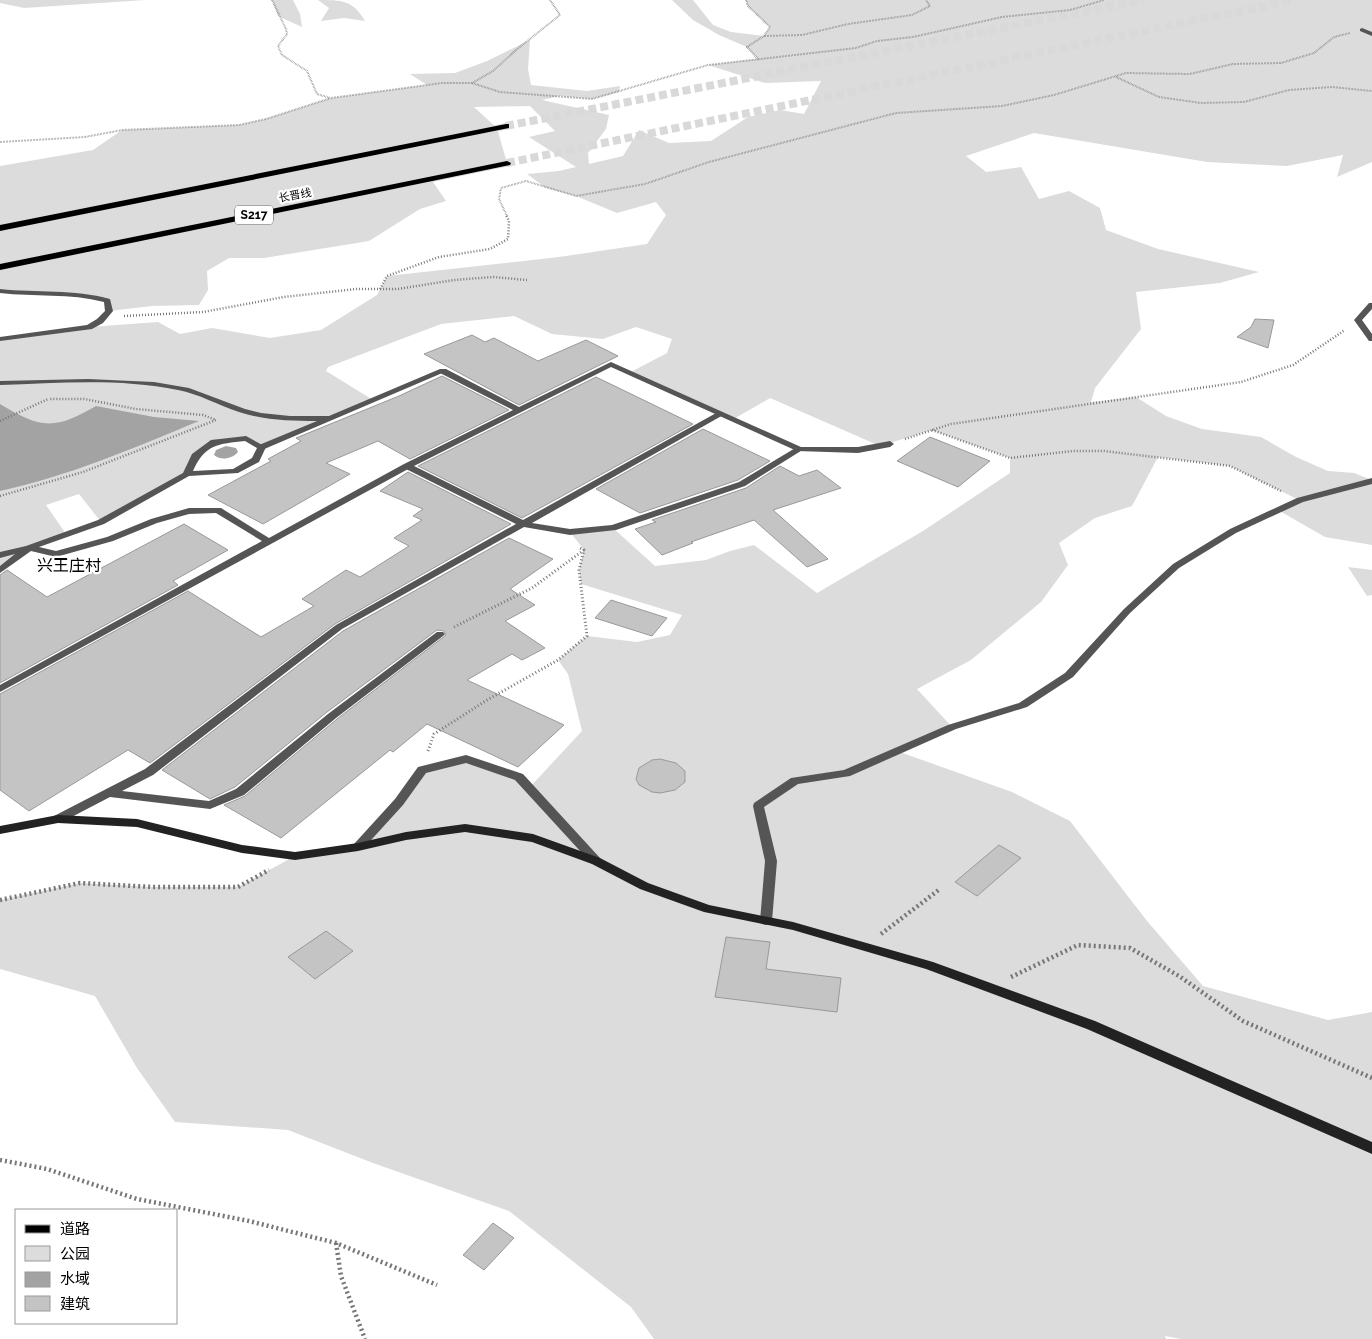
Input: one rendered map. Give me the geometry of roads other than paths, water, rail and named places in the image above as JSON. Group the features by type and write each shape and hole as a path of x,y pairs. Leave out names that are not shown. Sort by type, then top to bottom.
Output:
{"main road":[{"name":"长晋线","path":"0,228 506,126"},
{"name":"长晋线","path":"0,267 507,163"}],"street":[{"path":"1362,30 1372,34"},
{"path":"0,291 27,294 92,296 107,301 109,311 101,320 89,327 0,339"},
{"path":"1372,305 1358,320 1372,339"},
{"path":"0,689 407,466 611,364 800,449 858,450 890,444"},
{"path":"0,555 29,548 100,522 187,474 235,471 256,460 262,447 443,371 519,410"},
{"path":"0,383 71,380 177,387 209,396 250,413 282,418 328,418"},
{"path":"58,819 149,772 339,628 721,414"},
{"path":"187,474 195,456 214,442 246,438 262,447"},
{"path":"407,466 523,524 570,532 613,528 742,484 800,449"},
{"path":"766,921 771,861 758,806 795,781 846,773 952,727 1023,705 1069,675 1128,611 1176,566 1232,531 1300,500 1372,481"},
{"path":"0,570 29,548 56,554 110,539 154,521 188,511 218,510 268,541"},
{"path":"109,792 210,805 240,792 332,716 440,634"},
{"path":"358,847 399,802 422,770 466,759 519,777 596,861"},
{"path":"0,830 58,819 137,822 242,849 295,856 358,847 406,836 465,828 533,838 596,861 644,886 708,909 793,926 929,965 992,988 1091,1025 1372,1148"}],"water":[{"path":"0,404 27,418 48,423 58,423 82,414 96,406 154,417 199,421 126,451 51,478 0,491"},
{"path":"226,446 236,448 238,452 226,458 214,455 216,450"}],"tunnel":[{"path":"506,126 1143,0"},
{"path":"507,163 1294,0"}],"district":[{"name":"兴王庄村","path":"69,565"}]}
